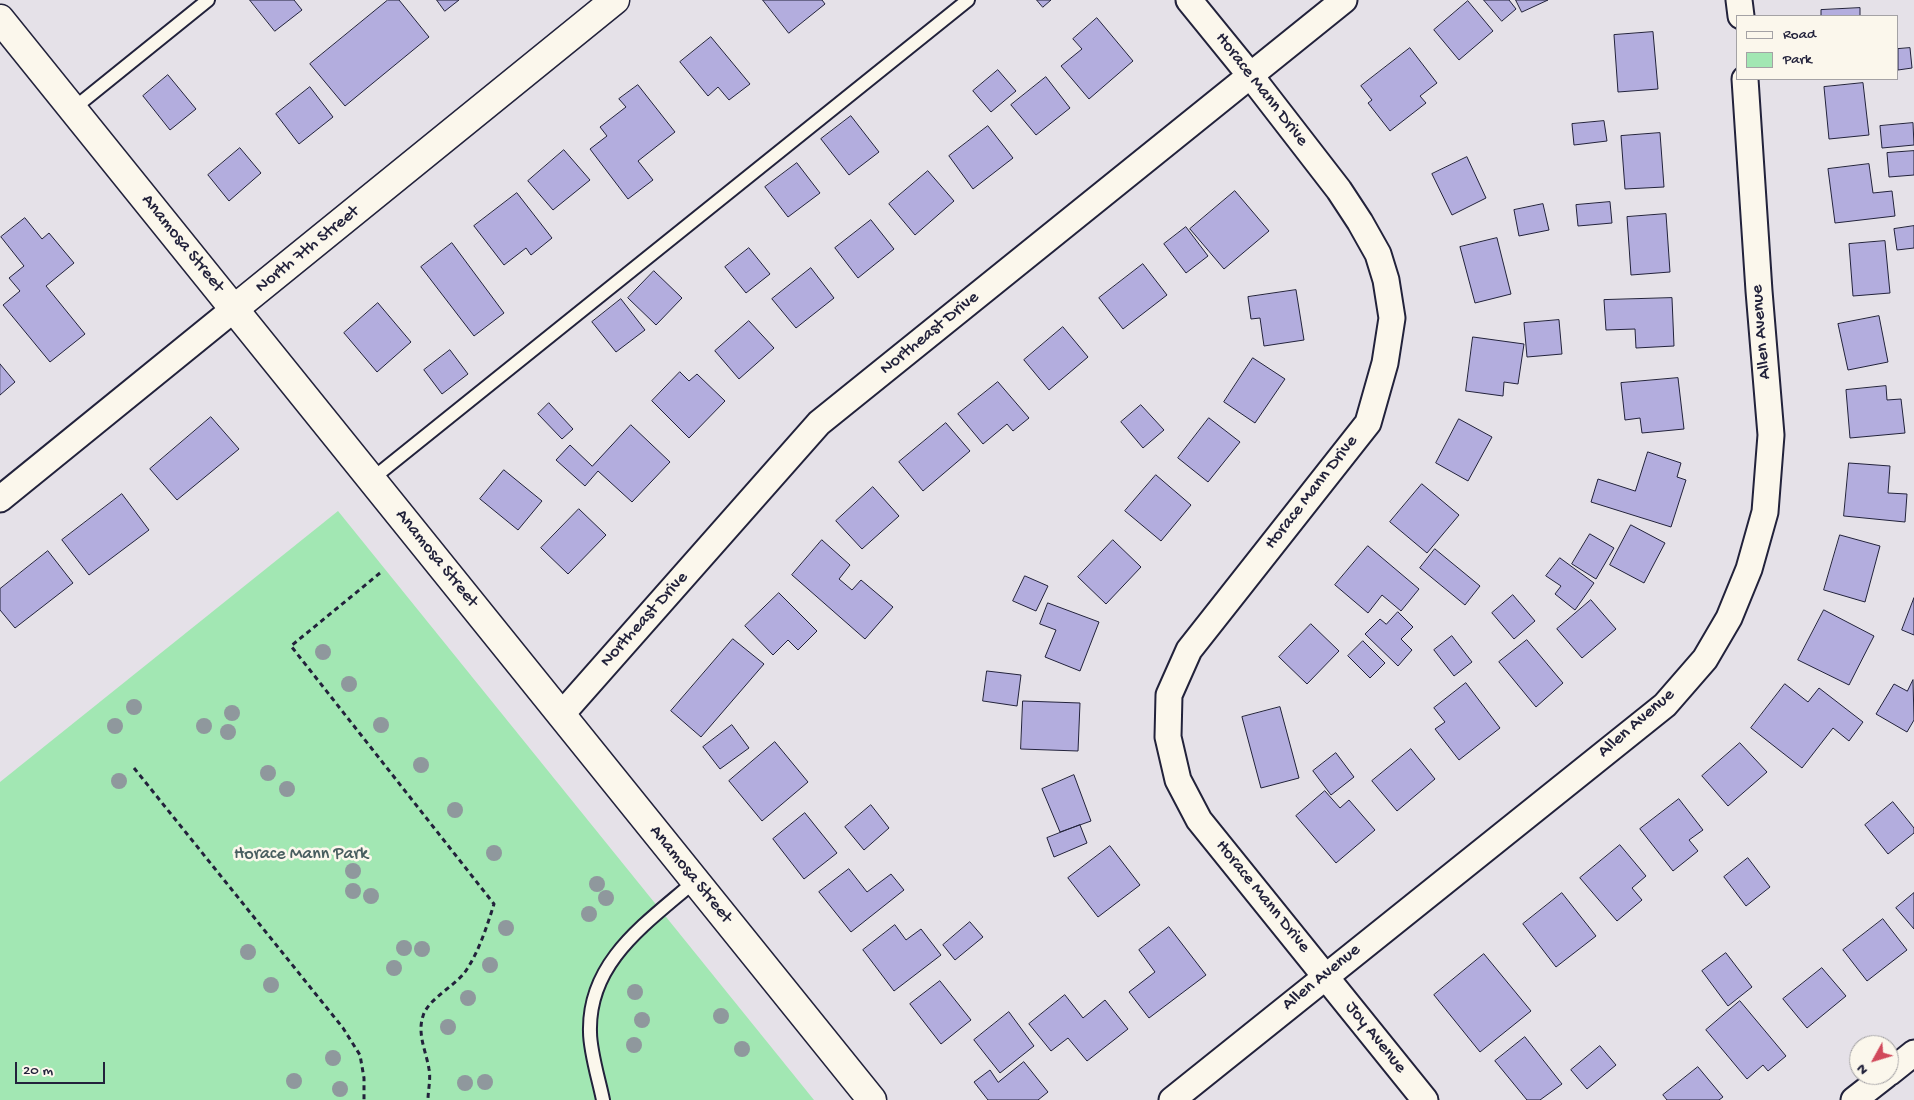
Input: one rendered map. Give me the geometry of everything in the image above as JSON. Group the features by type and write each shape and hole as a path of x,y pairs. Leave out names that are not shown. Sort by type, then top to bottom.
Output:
{"main road":[{"name":"North 7th Street","path":"234,309 616,0"},
{"name":"Anamosa Street","path":"4,31 73,109 872,1100"}],"street":[{"name":"Horace Mann Drive","path":"1189,0 1250,75 1338,190 1360,222 1378,254 1386,280 1392,318 1385,363 1368,423 1188,650 1169,695 1168,737 1178,780 1199,820 1326,975"},
{"name":"Northeast Drive","path":"561,715 820,423 1344,0"},
{"path":"1740,0 1740,15"},
{"name":"Allen Avenue","path":"1172,1100 1665,705 1705,659 1729,618 1749,569 1765,512 1771,434 1759,291 1745,80"},
{"name":"North 7th Street","path":"0,500 234,309"},
{"name":"Joy Avenue","path":"1326,975 1425,1100"},
{"path":"1899,1065 1914,1053"},
{"path":"1854,1100 1874,1085"}],"lane":[{"path":"73,109 208,0"},
{"path":"372,479 968,0"},
{"path":"603,1100 590,1033 592,1000 600,979 617,952 695,880"}],"path":[{"path":"380,573 291,646 494,904 465,972 423,1013 420,1026 429,1071 428,1100"},
{"path":"134,768 343,1028 360,1055 364,1078 364,1100"}],"green space":[{"name":"Horace Mann Park","path":"338,511 814,1100 0,1100 0,782"}],"building":[{"path":"250,0 294,0 302,10 275,31"},
{"path":"388,0 399,0 429,37 345,106 310,64"},
{"path":"437,0 459,0 445,11"},
{"path":"763,0 822,0 825,4 789,33"},
{"path":"1037,0 1051,0 1043,7"},
{"path":"1484,0 1509,0 1516,9 1502,21"},
{"path":"1516,0 1548,0 1522,12"},
{"path":"1468,1 1493,31 1459,60 1434,30"},
{"path":"1860,8 1860,15 1821,15 1821,10"},
{"path":"1097,18 1133,61 1089,99 1061,66 1082,49 1073,39"},
{"path":"1653,32 1658,89 1618,92 1614,35"},
{"path":"711,37 750,84 729,100 718,87 708,96 680,62"},
{"path":"1410,48 1437,83 1420,96 1426,103 1390,131 1368,103 1372,100 1361,86"},
{"path":"1910,48 1912,68 1899,70 1899,49"},
{"path":"998,70 1016,91 991,112 973,91"},
{"path":"168,75 196,109 170,130 143,96"},
{"path":"1046,77 1070,108 1036,135 1011,105"},
{"path":"1863,83 1869,135 1829,139 1824,87"},
{"path":"638,85 675,132 638,161 653,180 628,199 590,149 607,136 600,127 626,107 619,99"},
{"path":"310,87 333,117 299,144 276,114"},
{"path":"851,116 879,152 849,175 821,139"},
{"path":"1604,121 1607,141 1574,145 1572,124"},
{"path":"1913,123 1914,145 1882,148 1880,126"},
{"path":"988,126 1013,158 973,189 949,156"},
{"path":"1660,133 1664,187 1625,189 1621,136"},
{"path":"240,148 261,173 229,201 208,175"},
{"path":"564,150 590,180 553,210 528,181"},
{"path":"1914,151 1914,175 1889,177 1887,153"},
{"path":"1467,157 1486,198 1452,215 1432,174"},
{"path":"797,163 820,193 788,217 765,187"},
{"path":"1869,164 1873,193 1892,191 1895,216 1835,223 1828,169"},
{"path":"928,171 954,201 915,235 889,204"},
{"path":"1235,191 1269,231 1224,269 1190,229"},
{"path":"517,193 552,238 531,255 526,248 504,265 474,226"},
{"path":"1610,202 1612,223 1578,226 1576,205"},
{"path":"1543,204 1549,230 1519,236 1514,210"},
{"path":"1666,214 1670,272 1631,275 1627,217"},
{"path":"25,218 42,239 49,233 74,263 46,286 85,334 50,362 3,305 20,291 9,278 24,266 1,237"},
{"path":"871,220 894,249 858,278 835,248"},
{"path":"1914,226 1914,248 1897,250 1894,229"},
{"path":"1186,227 1208,256 1186,273 1164,244"},
{"path":"1497,238 1511,294 1475,303 1460,247"},
{"path":"1885,241 1890,293 1853,296 1849,244"},
{"path":"452,243 504,313 474,336 421,267"},
{"path":"749,248 770,274 746,293 725,267"},
{"path":"1143,264 1167,295 1123,329 1099,298"},
{"path":"811,268 834,298 796,328 772,299"},
{"path":"654,271 682,298 656,325 628,298"},
{"path":"1296,290 1304,340 1264,346 1260,318 1251,319 1248,297"},
{"path":"1672,298 1674,346 1636,348 1635,329 1606,330 1604,300"},
{"path":"621,299 645,330 616,352 592,322"},
{"path":"378,303 411,342 377,372 344,333"},
{"path":"1879,316 1888,362 1848,370 1838,324"},
{"path":"1559,320 1562,354 1527,357 1524,323"},
{"path":"749,321 774,348 739,379 715,351"},
{"path":"1063,327 1088,357 1049,390 1024,360"},
{"path":"1473,337 1524,344 1518,384 1504,382 1503,396 1466,391"},
{"path":"450,350 468,374 442,394 424,370"},
{"path":"1253,358 1285,379 1255,423 1224,402"},
{"path":"0,364 15,382 0,395"},
{"path":"680,372 689,381 697,374 725,401 689,438 652,401"},
{"path":"1678,378 1684,429 1642,433 1640,418 1625,420 1621,383"},
{"path":"998,382 1029,418 1013,431 1007,424 983,444 958,414"},
{"path":"1886,386 1887,400 1901,399 1905,433 1850,438 1846,390"},
{"path":"549,403 573,429 562,439 538,414"},
{"path":"1141,405 1164,430 1143,448 1121,422"},
{"path":"211,417 239,449 177,500 150,469"},
{"path":"1209,418 1240,442 1208,482 1178,458"},
{"path":"1459,419 1492,437 1468,481 1436,463"},
{"path":"946,423 970,451 923,491 899,462"},
{"path":"631,425 670,462 632,502 598,471 585,486 556,460 570,445 592,466"},
{"path":"1648,452 1681,463 1677,477 1686,480 1671,527 1591,502 1598,479 1635,491"},
{"path":"1849,463 1890,466 1888,493 1907,494 1905,522 1844,516"},
{"path":"504,470 542,501 518,530 480,499"},
{"path":"1156,475 1191,505 1161,541 1125,511"},
{"path":"1422,484 1459,515 1427,553 1390,522"},
{"path":"873,487 899,516 862,549 836,521"},
{"path":"122,494 149,530 89,575 62,540"},
{"path":"579,509 606,535 568,574 541,548"},
{"path":"1631,525 1665,543 1644,583 1610,565"},
{"path":"1590,534 1614,548 1596,579 1572,564"},
{"path":"1840,535 1880,546 1865,602 1824,590"},
{"path":"822,540 850,565 839,579 852,590 861,580 893,607 865,639 792,575"},
{"path":"1113,540 1141,567 1106,604 1078,577"},
{"path":"1368,546 1419,589 1401,611 1382,595 1368,613 1335,585"},
{"path":"1435,549 1480,586 1465,605 1420,568"},
{"path":"48,551 73,583 15,628 0,610 0,589"},
{"path":"1560,558 1594,583 1575,610 1555,594 1561,586 1546,576"},
{"path":"1025,576 1048,586 1036,611 1013,601"},
{"path":"779,593 817,631 798,650 788,640 773,655 745,626"},
{"path":"1513,595 1535,621 1514,639 1492,613"},
{"path":"1914,598 1914,635 1902,630"},
{"path":"1591,600 1616,629 1582,658 1557,629"},
{"path":"1048,603 1099,622 1080,671 1045,657 1056,630 1040,624"},
{"path":"1824,610 1874,636 1849,685 1798,660"},
{"path":"1398,612 1413,627 1401,639 1412,650 1398,666 1365,634 1380,619 1386,624"},
{"path":"1311,624 1339,651 1307,684 1279,657"},
{"path":"1452,636 1472,662 1454,676 1434,650"},
{"path":"733,639 764,664 701,737 671,711"},
{"path":"1527,640 1563,683 1536,707 1499,662"},
{"path":"1363,641 1385,663 1370,678 1348,656"},
{"path":"987,671 1021,675 1017,706 983,701"},
{"path":"1913,680 1914,720 1907,732 1876,714 1894,684 1907,691"},
{"path":"1466,683 1500,728 1459,760 1435,729 1445,722 1434,708"},
{"path":"1785,684 1808,702 1819,688 1863,722 1849,741 1833,728 1802,768 1751,728"},
{"path":"1023,701 1080,703 1078,751 1021,749"},
{"path":"1280,707 1299,778 1261,788 1242,717"},
{"path":"732,725 749,748 720,769 703,747"},
{"path":"775,742 808,782 762,821 729,781"},
{"path":"1740,743 1767,772 1728,806 1702,776"},
{"path":"1411,749 1435,779 1397,811 1372,781"},
{"path":"1336,753 1354,777 1331,795 1313,771"},
{"path":"1074,775 1091,821 1060,832 1042,789"},
{"path":"1325,791 1340,808 1349,800 1375,830 1336,863 1296,816"},
{"path":"1679,799 1703,830 1689,840 1698,851 1673,871 1640,829"},
{"path":"1893,802 1914,828 1914,833 1888,854 1865,825"},
{"path":"871,805 889,828 864,850 845,827"},
{"path":"805,813 837,853 804,879 773,839"},
{"path":"1080,825 1087,843 1054,857 1047,838"},
{"path":"1620,845 1646,876 1632,888 1642,900 1617,921 1580,878"},
{"path":"1110,846 1140,885 1098,917 1068,878"},
{"path":"1748,858 1770,887 1746,906 1724,877"},
{"path":"849,869 867,892 891,874 904,890 851,932 819,892"},
{"path":"1562,893 1596,936 1556,967 1523,924"},
{"path":"1914,893 1914,929 1896,908"},
{"path":"1883,919 1907,950 1867,981 1843,950"},
{"path":"970,922 983,937 955,960 943,945"},
{"path":"895,925 906,940 921,929 941,955 894,991 863,950"},
{"path":"1169,927 1206,975 1149,1018 1129,992 1155,972 1139,950"},
{"path":"1726,953 1752,987 1728,1006 1702,971"},
{"path":"1484,954 1531,1011 1480,1052 1434,995"},
{"path":"1822,968 1846,996 1807,1028 1783,999"},
{"path":"940,981 971,1020 941,1044 910,1004"},
{"path":"1065,995 1083,1018 1105,1000 1128,1029 1087,1061 1068,1038 1051,1051 1029,1024"},
{"path":"1740,1001 1786,1056 1768,1071 1763,1065 1747,1079 1706,1030"},
{"path":"1009,1012 1034,1046 1000,1073 974,1040"},
{"path":"1525,1037 1562,1084 1540,1100 1527,1100 1495,1061"},
{"path":"1600,1046 1616,1065 1587,1089 1571,1070"},
{"path":"1024,1062 1048,1092 1038,1100 988,1100 974,1082 990,1070 998,1082"},
{"path":"1698,1067 1723,1097 1719,1100 1667,1100 1663,1095"}]}
